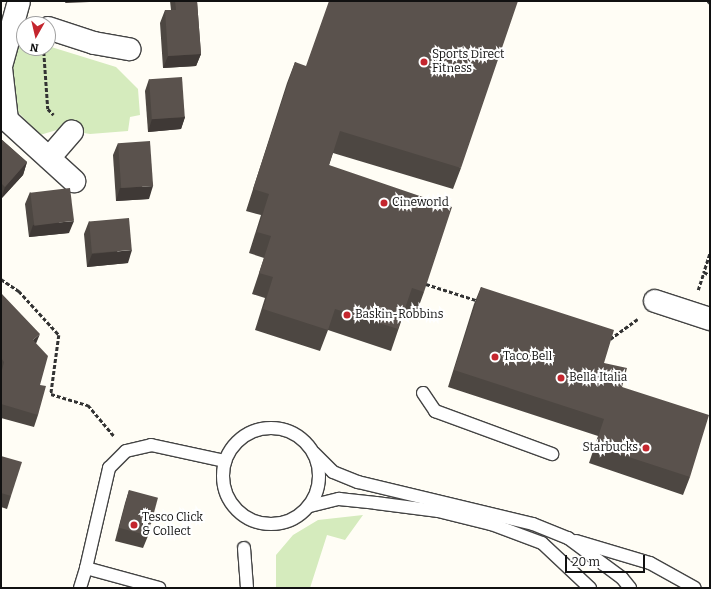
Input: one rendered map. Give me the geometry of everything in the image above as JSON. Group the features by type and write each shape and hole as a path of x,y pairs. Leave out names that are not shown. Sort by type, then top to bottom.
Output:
{"street":[{"path":"23,14 1,67 7,120 74,181"},
{"path":"56,31 94,43 129,49"},
{"path":"49,158 72,132"},
{"path":"650,310 683,311 710,319"}],"lane":[{"path":"423,393 435,411 552,454"},
{"path":"590,588 542,543 491,524 438,511 339,499 310,506 292,520 284,523 267,524 251,520 237,511 228,497 223,473 225,461 233,447 244,436 259,429 275,427 291,431 305,440 314,453 333,472 358,482 534,524 568,538 650,563 695,588"},
{"path":"80,588 86,568 108,468 126,451 151,445 225,461"},
{"path":"310,506 320,480 314,453"},
{"path":"568,538 622,578 630,588"},
{"path":"244,548 247,588"},
{"path":"86,568 159,588"}],"path":[{"path":"45,56 48,109 72,132"},
{"path":"683,311 688,296 695,296 710,254"},
{"path":"704,272 710,275"},
{"path":"1,279 19,291 59,336 51,394 88,405 126,451"},
{"path":"426,284 486,303"},
{"path":"606,343 650,310"}],"green space":[{"path":"16,46 16,56 56,56 56,48 116,67 138,89 140,115 130,117 128,131 90,134 60,129 40,135 15,109 8,66"},
{"path":"363,515 345,540 327,535 310,588 276,588 276,555 293,535 318,520"}],"building":[{"path":"175,1 197,1 201,54 168,56 165,10 176,10"},
{"path":"329,1 518,1 461,168 340,131 329,165 452,207 424,292 412,288 398,329 335,309 328,330 263,309 273,277 259,273 271,236 257,232 269,194 253,189 295,62 306,66"},
{"path":"182,77 185,117 152,119 149,79"},
{"path":"1,139 27,162 5,187 1,183"},
{"path":"150,141 153,186 121,188 118,143"},
{"path":"70,188 74,221 34,226 30,193"},
{"path":"129,218 132,250 92,253 89,221"},
{"path":"481,287 614,330 604,363 627,368 622,387 709,415 690,477 595,446 604,419 454,370"},
{"path":"1,293 40,334 33,340 48,356 40,385 46,386 38,415 1,404 1,374 4,362 1,358"},
{"path":"1,456 22,462 11,496 1,493"},
{"name":"Tesco Click & Collect","path":"129,490 158,498 148,535 119,528"}],"place":[{"name":"Sports Direct Fitness","path":"424,62"},
{"name":"Cineworld","path":"384,203"},
{"name":"Baskin-Robbins","path":"347,315"},
{"name":"Taco Bell","path":"495,357"},
{"name":"Bella Italia","path":"561,378"},
{"name":"Starbucks","path":"646,448"},
{"name":"Tesco Click & Collect","path":"134,525"}]}
